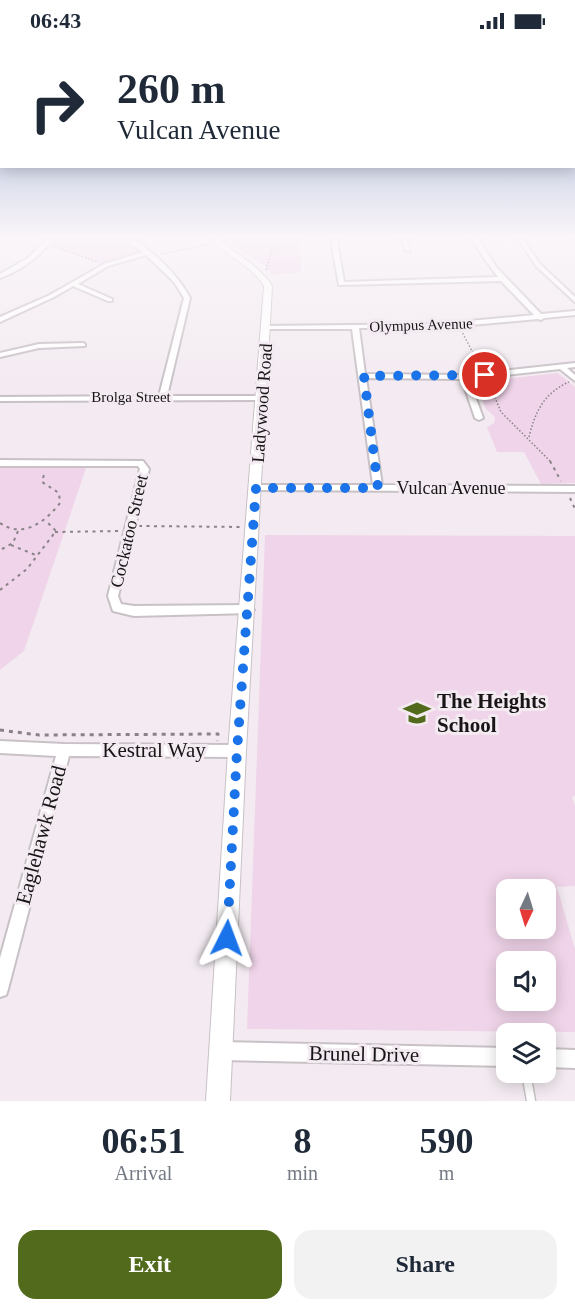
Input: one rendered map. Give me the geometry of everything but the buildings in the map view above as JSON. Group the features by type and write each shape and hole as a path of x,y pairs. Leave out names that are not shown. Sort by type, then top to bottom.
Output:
{"street":[{"path":"0,320 72,284"},
{"path":"74,284 110,300"},
{"path":"163,397 187,298 180,284"},
{"name":"Ladywood Road","path":"218,1101 237,751 267,327 267,284"},
{"path":"507,284 541,318"},
{"path":"559,284 575,300"},
{"name":"Olympus Avenue","path":"267,327 458,325 575,313"},
{"path":"355,327 364,376 378,488"},
{"path":"0,355 39,346 84,345"},
{"path":"364,376 465,377 575,365"},
{"path":"562,368 575,380"},
{"path":"465,377 479,418"},
{"name":"Brolga Street","path":"0,399 261,398"},
{"name":"Cockatoo Street","path":"0,463 131,462 145,466 113,596 117,608 134,611 248,610"},
{"name":"Vulcan Avenue","path":"256,488 569,489"},
{"name":"Kestral Way","path":"0,747 64,750 237,751"},
{"name":"Eaglehawk Road","path":"0,989 4,956 64,750"},
{"name":"Brunel Drive","path":"221,1051 496,1057"},
{"path":"556,1058 575,1059"}],"lane":[{"path":"528,1083 531,1101"}],"path":[{"path":"458,325 485,375 501,412 550,460 569,489 575,509"},
{"path":"529,437 532,419 544,397 575,380"},
{"path":"0,523 10,530 18,531 45,520 60,503 59,493 42,482 49,462"},
{"path":"45,520 55,532"},
{"path":"55,532 119,532 131,526 254,528"},
{"path":"2,549 17,538 18,531"},
{"path":"0,590 27,569 55,532"},
{"path":"11,544 38,556"},
{"path":"0,730 39,735 218,734 216,751"}],"shaded area":[{"path":"558,373 575,387 575,483 541,484 524,452 497,452 487,427 494,423 495,417 486,409 475,382"},
{"path":"88,462 24,651 0,670 0,463"},
{"name":"The Heights School","path":"265,535 575,536 575,796 572,797 575,806 575,886 557,887 575,949 575,1032 556,1032 556,1023 496,1023 496,1031 247,1029"}],"place":[{"name":"The Heights School","path":"417,713"}],"route":[{"path":"227,938 237,751 256,488 378,488 364,376 465,377 485,375"}]}
